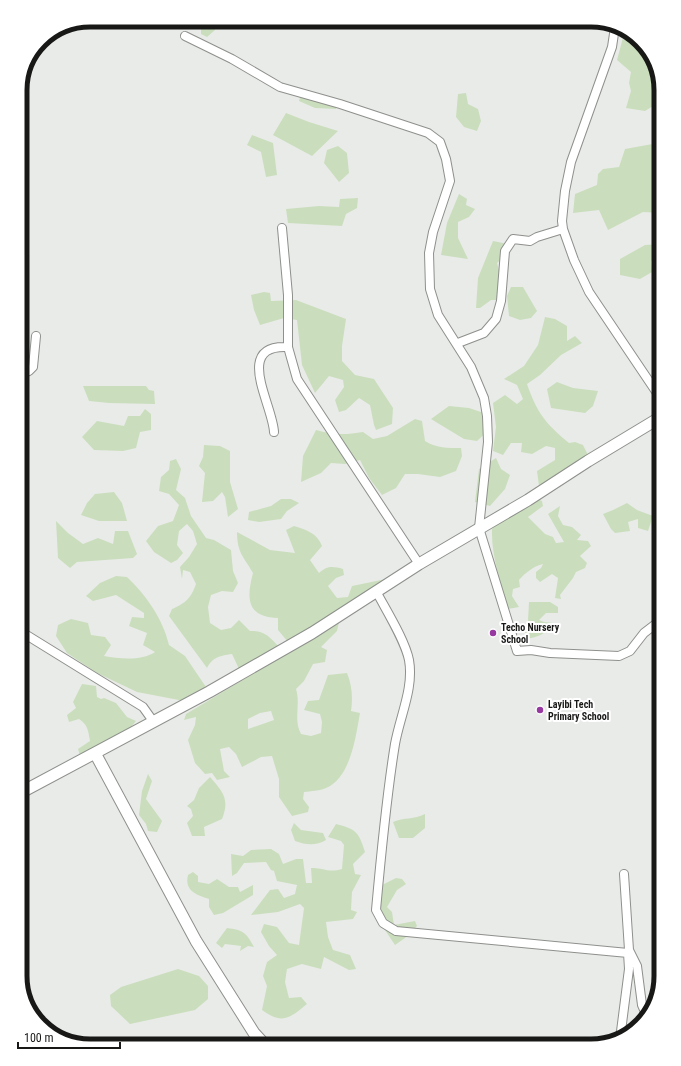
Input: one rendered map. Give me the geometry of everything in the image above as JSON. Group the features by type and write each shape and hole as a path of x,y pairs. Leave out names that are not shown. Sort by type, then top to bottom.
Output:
{"street":[{"path":"614,31 612,47 571,162 565,191 562,221 563,229 579,273 589,292 654,389"},
{"path":"185,36 280,87 340,104 428,133 440,142 446,159 450,181 433,232 429,254 428,278 438,315 458,344 478,382 484,398 487,416 488,442 479,528 517,650 619,656 630,651 644,633 654,625"},
{"path":"282,228 288,295 288,347 297,380 419,564"},
{"path":"458,344 484,333 496,319 501,302 505,251 513,239 530,241 537,236 563,229"},
{"path":"27,371 32,367 36,336"},
{"path":"274,432 272,416 260,381 260,364 263,355 268,349 288,347"},
{"path":"27,789 153,720 209,692 312,633 419,564 528,500 588,461 654,421"},
{"path":"376,591 409,659 410,675 396,742 387,798 376,910 383,923 396,931 628,953 629,969 621,1032"},
{"path":"27,635 143,707 153,720"},
{"path":"95,753 196,941 260,1039"},
{"path":"624,874 629,950 637,966 642,1005 644,1010"}],"green space":[{"path":"201,27 215,27 215,30 207,37 201,34"},
{"path":"623,36 638,48 648,62 652,73 654,105 645,111 626,108 631,91 629,83 631,72 617,60"},
{"path":"466,93 468,104 478,109 481,121 477,131 464,127 456,117 458,94"},
{"path":"301,94 337,101 336,109 315,108 299,101"},
{"path":"286,113 338,131 312,156 273,135"},
{"path":"252,135 273,143 277,175 266,177 261,152 247,145"},
{"path":"654,144 654,213 643,212 608,230 599,210 573,213 575,194 597,185 598,174 603,169 619,167 625,149"},
{"path":"338,146 347,153 349,173 339,182 324,163 327,150"},
{"path":"459,194 467,199 466,205 475,209 469,217 458,222 458,238 468,259 441,255 447,223"},
{"path":"358,198 357,208 346,214 342,226 288,223 286,209 319,206 339,207 340,199"},
{"path":"493,241 508,244 504,257 497,263 499,270 506,273 503,300 491,300 480,308 476,308 478,278"},
{"path":"654,244 654,260 651,261 652,272 640,279 620,275 620,259 645,245"},
{"path":"511,287 523,287 537,311 531,318 520,320 509,316 507,296"},
{"path":"264,292 270,293 271,301 296,300 346,319 342,346 342,361 355,375 374,379 393,408 392,424 376,430 370,405 359,398 346,410 339,412 335,400 344,387 343,380 329,376 315,393 302,365 297,320 284,318 260,325 254,310 251,295"},
{"path":"545,317 555,319 567,326 567,341 575,336 582,343 561,355 540,375 527,384 535,403 548,424 569,443 575,442 583,445 588,455 539,486 537,471 555,460 555,448 546,446 532,454 521,452 522,443 511,443 503,455 493,451 496,427 493,403 505,395 517,404 523,399 517,385 504,379 524,366 538,345"},
{"path":"557,382 573,388 598,391 593,406 585,413 551,408 547,389"},
{"path":"83,386 146,386 149,390 154,391 155,404 89,401"},
{"path":"449,406 469,408 484,413 489,430 477,441 464,439 431,419"},
{"path":"145,409 151,414 151,430 140,432 136,448 123,451 94,450 82,437 97,421 124,426 128,416 140,416"},
{"path":"415,419 422,421 425,441 447,448 461,448 462,456 456,471 440,477 405,474 396,488 382,495 369,478 360,460 345,464 331,463 321,473 301,482 303,456 316,430 339,434 363,432 373,439 387,436"},
{"path":"204,445 220,446 230,451 230,482 238,509 228,517 225,497 222,492 213,501 202,502 205,473 199,466 203,457"},
{"path":"496,458 501,469 510,475 505,489 490,506 475,502 479,469"},
{"path":"176,459 181,469 176,490 185,498 191,516 206,538 214,540 231,550 233,571 238,583 233,592 222,591 211,595 208,607 210,623 221,630 231,628 239,620 250,631 263,633 273,640 279,647 240,671 232,654 223,655 217,658 212,661 207,668 169,616 172,609 181,605 187,600 196,584 190,572 183,570 182,579 180,567 189,557 197,544 193,531 187,524 179,531 177,545 183,553 177,560 171,563 154,552 146,541 158,526 173,521 179,505 169,494 159,491 161,477 169,470 170,461"},
{"path":"114,492 122,503 127,521 99,521 81,515 87,503 95,494"},
{"path":"281,499 291,499 299,503 287,511 281,519 259,522 248,520 249,512 271,506"},
{"path":"537,499 542,501 543,506 528,517 545,534 553,537 556,543 564,542 548,514 560,506 558,516 563,525 572,527 581,535 577,540 588,541 591,546 580,556 587,563 585,568 576,572 560,595 561,599 555,598 558,578 552,574 540,582 536,578 536,572 543,564 533,568 519,580 520,587 513,589 512,596 519,607 508,609 493,549 492,529 497,524"},
{"path":"627,503 637,510 653,516 648,531 638,528 638,519 628,522 630,531 615,533 611,529 603,514"},
{"path":"56,521 68,533 83,544 98,538 113,544 115,531 128,531 137,554 133,558 77,562 70,568 58,558"},
{"path":"294,526 311,533 320,542 322,546 310,560 319,573 330,567 343,569 344,575 336,578 328,586 337,598 348,597 352,586 386,579 288,642 278,630 278,618 260,614 251,605 250,591 253,573 244,559 238,545 237,532 270,550 295,553 286,530"},
{"path":"116,576 127,577 141,592 153,608 163,626 169,645 185,656 208,690 184,701 137,692 97,673 67,653 56,636 58,625 71,619 88,623 91,635 105,637 111,645 104,656 117,658 137,658 150,655 155,652 143,645 147,633 129,626 132,617 144,618 144,613 116,595 93,601 86,596 100,583"},
{"path":"529,602 550,602 558,607 558,613 546,613 539,620 553,623 548,630 542,634 525,639 525,629 528,621"},
{"path":"339,622 337,631 321,647 327,650 325,662 313,664 304,681 296,689 298,701 297,717 301,734 311,736 321,733 322,722 320,714 304,710 308,701 319,700 328,675 347,673 352,692 351,711 360,713 357,733 347,766 334,783 326,788 304,792 303,799 309,807 308,812 292,816 279,797 279,779 272,756 261,757 242,767 236,754 229,747 220,749 224,771 230,777 217,780 212,773 205,774 195,763 188,740 195,725 196,717 184,720 186,714","holes":["271,711 274,720 248,729 248,719 260,713"]},
{"path":"82,684 96,686 97,697 116,703 127,717 136,721 126,733 81,759 78,749 90,741 88,731 84,723 79,719 69,722 67,715 76,708 73,702"},
{"path":"148,774 152,781 146,799 162,821 157,832 148,831 146,824 139,815 142,791"},
{"path":"210,777 224,796 225,806 222,819 204,827 205,836 192,836 187,823 193,816 191,809 187,806 194,800 199,788"},
{"path":"425,814 425,828 413,838 399,838 393,822"},
{"path":"294,823 301,830 323,833 326,840 311,844 295,841 291,830"},
{"path":"336,824 356,832 361,840 365,852 353,864 355,874 361,875 352,892 351,910 357,912 353,919 326,922 328,937 333,950 350,955 356,969 349,970 324,957 321,969 302,964 287,969 285,982 289,998 301,997 307,1004 296,1013 286,1018 269,1015 262,1010 267,986 263,976 267,962 277,955 269,946 261,932 264,924 277,927 289,943 299,945 304,908 300,904 278,912 251,915 270,890 278,889 284,898 295,894 297,885 277,881 274,871 271,870 266,862 244,863 237,873 232,876 231,854 243,856 251,850 271,849 279,854 283,864 296,859 303,859 306,883 312,883 311,868 330,870 342,869 344,845 341,841 328,837"},
{"path":"193,872 198,876 198,882 209,884 217,879 229,887 238,887 240,892 253,885 253,895 223,913 214,915 209,907 209,899 192,892 188,885 188,875"},
{"path":"396,878 402,879 406,884 397,890 387,907 392,912 394,925 415,921 417,926 405,938 395,945 377,918 380,886"},
{"path":"227,928 244,933 254,947 248,946 240,951 241,946 225,944 222,948 216,943"},
{"path":"178,969 199,976 208,986 208,999 195,1010 130,1024 111,1006 110,995 121,987"}],"place":[{"name":"Techo Nursery School","path":"493,633"},
{"name":"Layibi Tech Primary School","path":"540,710"}]}
